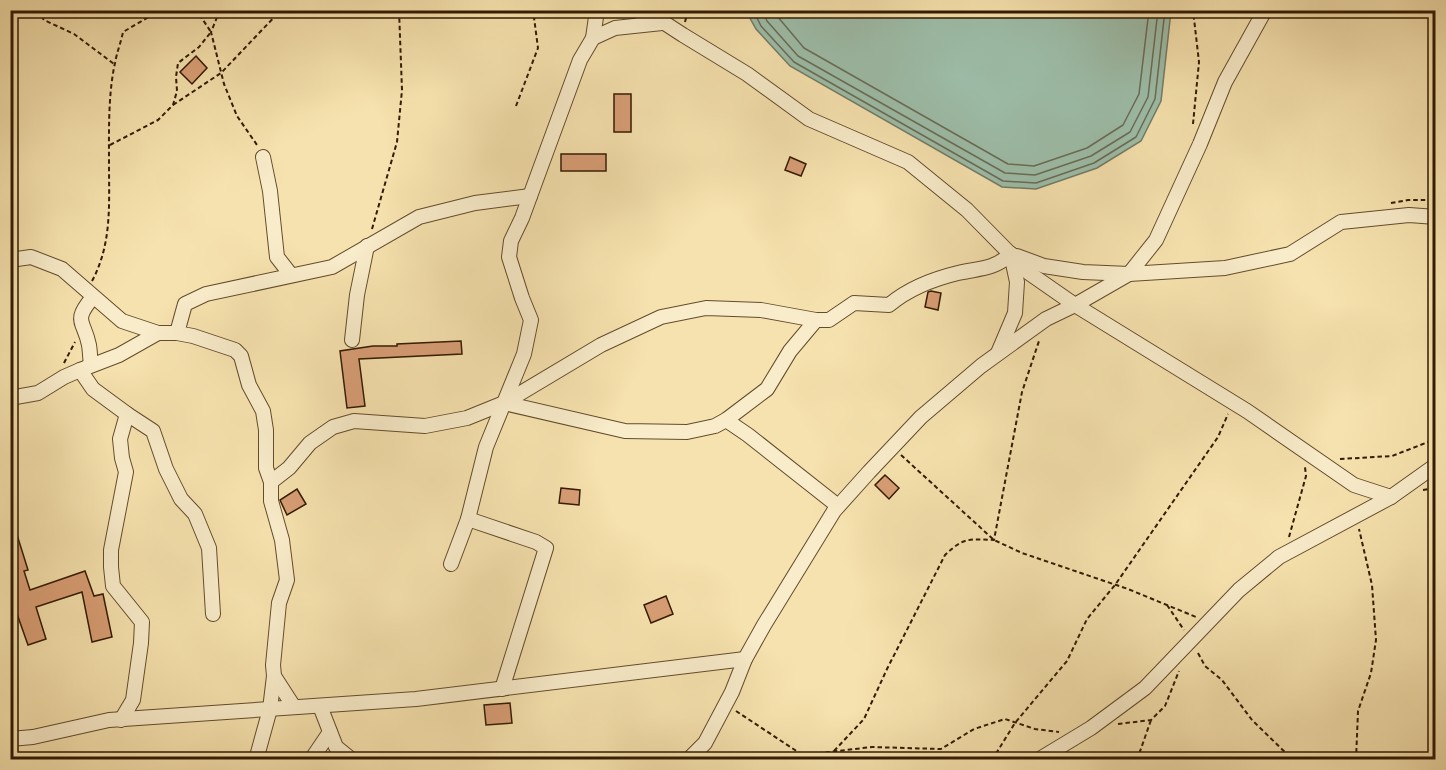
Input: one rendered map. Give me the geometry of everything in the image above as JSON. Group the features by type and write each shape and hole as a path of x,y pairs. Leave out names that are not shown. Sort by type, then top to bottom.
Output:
{"street":[{"path":"451,564 468,519 486,447 524,354 531,320 509,257 511,241 580,60 593,38 597,10"},
{"path":"634,10 663,22 747,74 809,119 908,162 967,210 1029,273 1075,305 1232,402 1354,485 1391,497"},
{"path":"688,759 705,742 764,625 838,506 921,417 998,353 1046,319 1129,274 1156,240 1200,144 1224,82 1265,10"},
{"path":"593,38 615,28 663,22"},
{"path":"263,157 270,191 277,257 291,275"},
{"path":"177,333 184,304 206,294 332,267 419,218 475,203 530,196"},
{"path":"1011,254 1044,266 1083,272 1129,274 1226,268 1290,254 1341,222 1409,215 1436,217"},
{"path":"352,340 357,295 367,246"},
{"path":"270,482 289,468 310,443 333,427 354,421 426,426 468,418 504,403 601,345 661,317 706,308 761,310 816,320 829,320 854,303 889,305 899,297 937,279 999,264 1011,254"},
{"path":"998,353 1015,312 1017,282 1011,254"},
{"path":"10,261 31,257 62,269 122,321 158,333 193,336 236,350 241,356 249,385 263,411 270,501 282,540 287,580 279,603 270,709 256,759"},
{"path":"90,294 80,323 89,344 85,368 93,389 153,431 166,469 181,499 195,514 209,548 213,614"},
{"path":"504,403 626,431 687,432 715,426 766,389 790,351 816,320"},
{"path":"10,398 38,393 64,377 119,355 158,333"},
{"path":"121,720 133,700 142,622 113,586 111,567 111,550 126,472 120,439 127,414"},
{"path":"726,420 838,506"},
{"path":"1038,759 1091,728 1145,688 1239,590 1284,554 1391,497 1436,465"},
{"path":"468,519 536,542 546,548 502,689"},
{"path":"10,739 109,720 416,699 745,659"},
{"path":"274,676 294,707"},
{"path":"320,706 336,747 352,759"},
{"path":"311,759 330,732"}],"path":[{"path":"37,10 45,20 74,34 114,64"},
{"path":"90,294 106,243 110,199 114,64 123,32 154,14 174,10"},
{"path":"186,10 201,17 211,32 221,73 237,116 263,157"},
{"path":"173,105 177,91 178,63 199,47 211,32 220,10"},
{"path":"110,146 158,120 173,105 221,73 281,10"},
{"path":"367,246 397,142 402,90 399,10"},
{"path":"516,106 537,48 533,10"},
{"path":"1192,131 1199,62 1193,10"},
{"path":"63,364 75,343 80,323"},
{"path":"994,540 1022,392 1039,339"},
{"path":"992,759 1015,723 1066,661 1087,619 1115,585 1218,436 1232,402"},
{"path":"1337,459 1392,456 1436,439"},
{"path":"893,447 994,540 1022,553 1115,585 1208,622"},
{"path":"1284,554 1306,476 1302,449"},
{"path":"1356,516 1372,585 1376,640 1371,673 1358,711 1356,759"},
{"path":"834,751 864,718 945,555 959,542 973,539 994,540"},
{"path":"1167,605 1205,666 1222,681 1252,720 1293,759"},
{"path":"726,704 810,759"},
{"path":"803,755 872,747 941,749 974,729 1005,719 1035,729 1064,731"},
{"path":"1137,759 1151,720"}],"water":[{"path":"746,11 1171,11 1161,101 1141,141 1097,168 1036,189 1002,187 790,66 756,29"}],"building":[{"path":"196,56 207,68 192,84 180,72"},
{"path":"614,94 631,94 631,132 614,132"},
{"path":"561,154 606,154 606,171 561,171"},
{"path":"790,157 806,164 801,176 785,170"},
{"path":"928,292 941,293 938,310 925,307"},
{"path":"461,341 462,354 359,359 365,406 347,408 340,351 373,346 397,346 397,344"},
{"path":"885,475 899,488 889,499 875,485"},
{"path":"561,488 580,490 579,505 559,503"},
{"path":"297,489 306,504 287,515 280,500"},
{"path":"13,522 28,570 24,571 30,590 85,571 94,596 103,594 112,637 92,642 82,592 36,607 46,639 28,645 10,594 10,523"},
{"path":"666,596 673,614 651,623 644,605"},
{"path":"510,703 512,723 486,725 484,705"}]}
